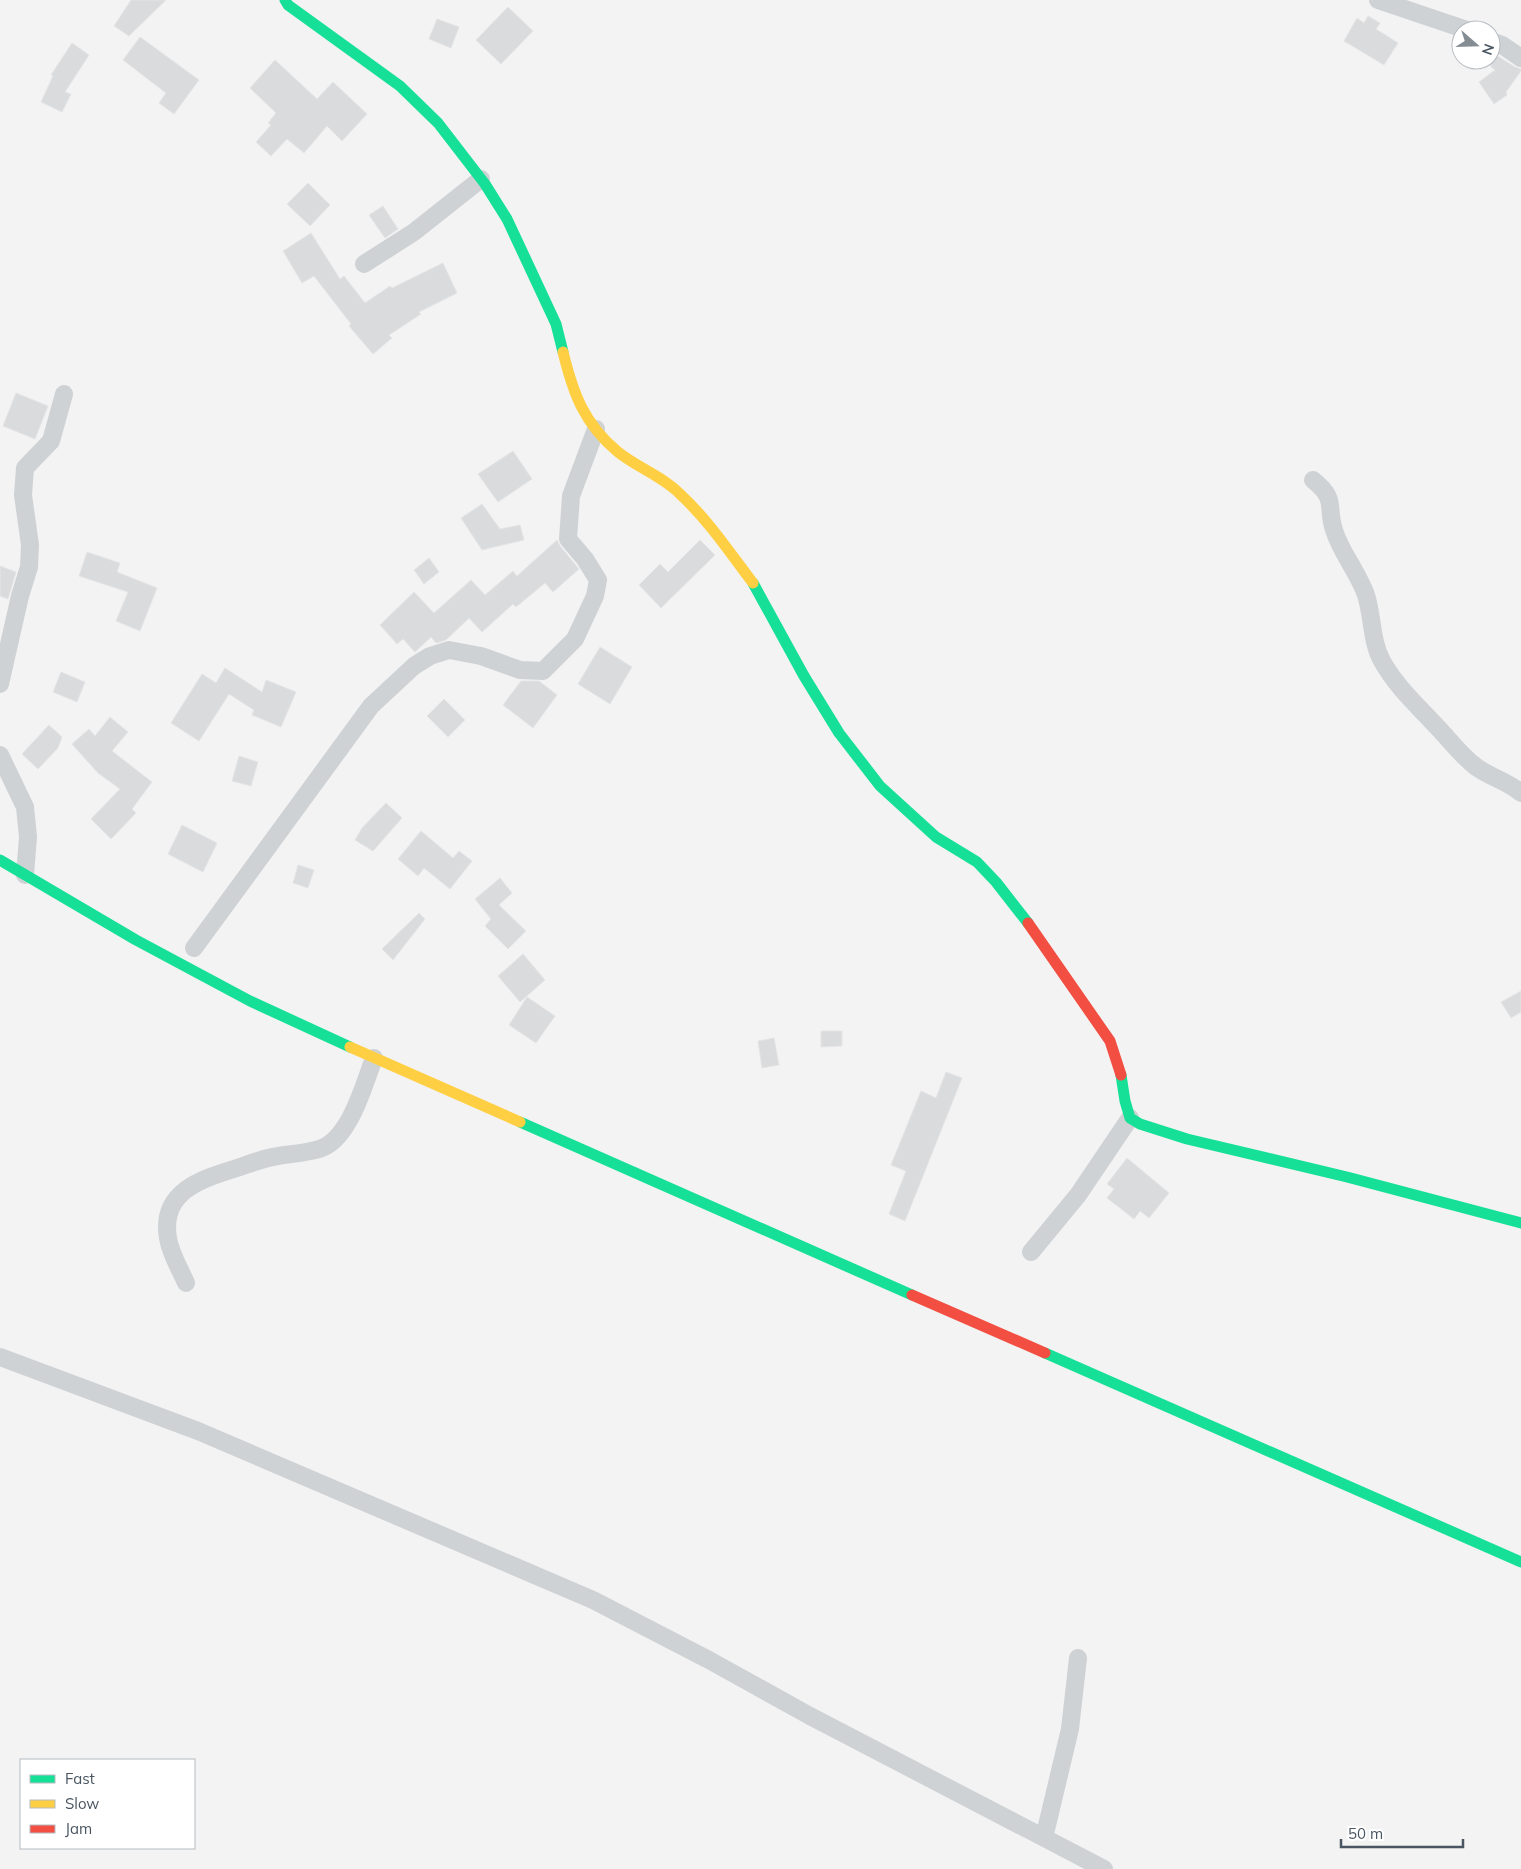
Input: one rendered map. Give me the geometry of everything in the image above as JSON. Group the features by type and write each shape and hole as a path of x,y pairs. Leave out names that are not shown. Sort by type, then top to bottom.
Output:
{"street":[{"path":"285,0 322,31 400,86 438,123 481,179 507,219 556,324 571,385 581,409 596,429 618,452 680,494 710,524 754,584 804,676 839,733 880,786 936,837 977,862 996,882 1032,928 1110,1040 1120,1070 1130,1118 1140,1124 1187,1139 1346,1177 1521,1223"},
{"path":"1378,0 1451,25"},
{"path":"1501,46 1521,58"},
{"path":"364,264 414,232 481,179"},
{"path":"0,684 20,596 29,567 30,545 23,494 25,468 51,441 64,394"},
{"path":"194,948 371,706 414,666 430,656 449,650 481,656 520,670 543,671 575,638 595,596 598,580 585,559 568,539 571,496 596,429"},
{"path":"1313,480 1327,493 1333,528 1359,578 1366,596 1376,650 1400,689 1463,756 1477,768 1521,793"},
{"path":"0,755 25,807 28,837 25,875"},
{"path":"0,860 136,940 250,1001 374,1058 1521,1562"},
{"path":"186,1283 168,1239 167,1224 172,1206 183,1191 203,1178 272,1157 322,1148 340,1134 352,1117 374,1058"},
{"path":"1031,1252 1078,1195 1130,1118"},
{"path":"0,1358 198,1431 594,1600 709,1660 810,1716 1104,1869"},
{"path":"1044,1838 1070,1729 1078,1658"}],"building":[{"path":"131,0 166,0 129,36 114,26"},
{"path":"508,7 533,31 501,64 476,40"},
{"path":"1368,16 1380,23 1376,29 1398,43 1384,65 1344,41 1357,18 1364,23"},
{"path":"437,19 459,27 451,48 429,39"},
{"path":"140,37 199,80 174,114 159,103 166,93 123,60"},
{"path":"72,43 89,55 65,92 71,94 62,112 41,102 53,76 51,75"},
{"path":"1501,58 1521,69 1506,92 1507,95 1494,104 1479,82 1495,70 1501,70"},
{"path":"275,60 317,99 333,82 367,114 342,141 327,126 304,153 287,139 271,156 256,142 271,125 268,123 276,113 250,88"},
{"path":"308,183 330,205 310,226 287,204"},
{"path":"383,206 398,229 385,238 369,215"},
{"path":"311,233 340,279 344,276 365,303 390,286 392,288 443,263 457,293 419,312 421,314 389,335 392,338 373,354 349,326 351,324 314,276 302,283 283,251"},
{"path":"16,393 48,406 35,439 3,426"},
{"path":"513,451 532,479 498,502 478,474"},
{"path":"482,504 500,529 520,525 524,540 482,550 461,518"},
{"path":"557,540 579,569 553,592 545,583 516,607 513,604 482,632 469,618 446,640 436,643 431,637 415,652 403,639 397,644 380,625 414,592 434,613 471,580 485,595 513,571 517,576"},
{"path":"700,540 715,555 661,608 639,585 660,564 668,572"},
{"path":"87,552 120,563 117,572 157,588 140,631 116,621 128,592 79,576"},
{"path":"429,558 439,572 424,584 414,570"},
{"path":"0,566 16,572 8,599 0,596"},
{"path":"600,647 632,667 610,704 578,684"},
{"path":"225,668 262,692 266,680 296,692 281,727 252,715 254,710 229,694 199,741 171,723 202,674 216,683"},
{"path":"61,672 85,682 77,702 53,692"},
{"path":"521,681 539,681 557,695 533,728 503,705"},
{"path":"444,699 465,720 448,737 427,716"},
{"path":"110,717 128,732 112,751 152,782 132,809 136,813 111,839 91,819 120,789 98,773 72,744 89,729 95,736"},
{"path":"49,725 62,737 58,748 38,769 22,754"},
{"path":"239,756 258,762 251,786 232,781"},
{"path":"386,803 402,818 373,851 355,840 362,828"},
{"path":"182,825 217,843 203,872 168,854"},
{"path":"421,831 453,858 459,851 472,861 450,889 424,868 418,876 398,859"},
{"path":"298,865 314,870 308,888 293,883"},
{"path":"500,878 512,893 499,905 526,931 508,949 485,926 491,919 475,899"},
{"path":"419,913 425,919 393,960 382,949"},
{"path":"523,954 545,980 520,1002 498,976"},
{"path":"1521,991 1521,1012 1511,1018 1501,1002"},
{"path":"527,997 555,1016 536,1043 509,1025"},
{"path":"821,1031 842,1031 842,1046 821,1047"},
{"path":"774,1038 779,1065 762,1068 758,1041"},
{"path":"946,1072 962,1078 905,1221 889,1214 906,1171 891,1165 921,1091 936,1098"},
{"path":"1127,1158 1169,1193 1149,1218 1140,1211 1134,1219 1107,1198 1114,1189 1107,1184"}],"traffic: fast":[{"path":"285,0 288,5 400,86 438,123 485,184 507,219 556,324 563,352"},
{"path":"753,583 804,676 839,733 880,786 936,837 977,862 996,882 1028,923"},
{"path":"0,860 136,940 250,1001 350,1047"},
{"path":"1121,1075 1130,1118 1140,1124 1187,1139 1347,1177 1521,1223"},
{"path":"520,1122 912,1295"},
{"path":"1045,1353 1521,1562"}],"traffic: slow":[{"path":"563,352 576,394 588,419 596,430 618,452 667,483 681,495 710,526 753,583"},
{"path":"350,1047 520,1122"}],"traffic: jam":[{"path":"1028,923 1110,1041 1121,1075"},
{"path":"912,1295 1045,1353"}]}
